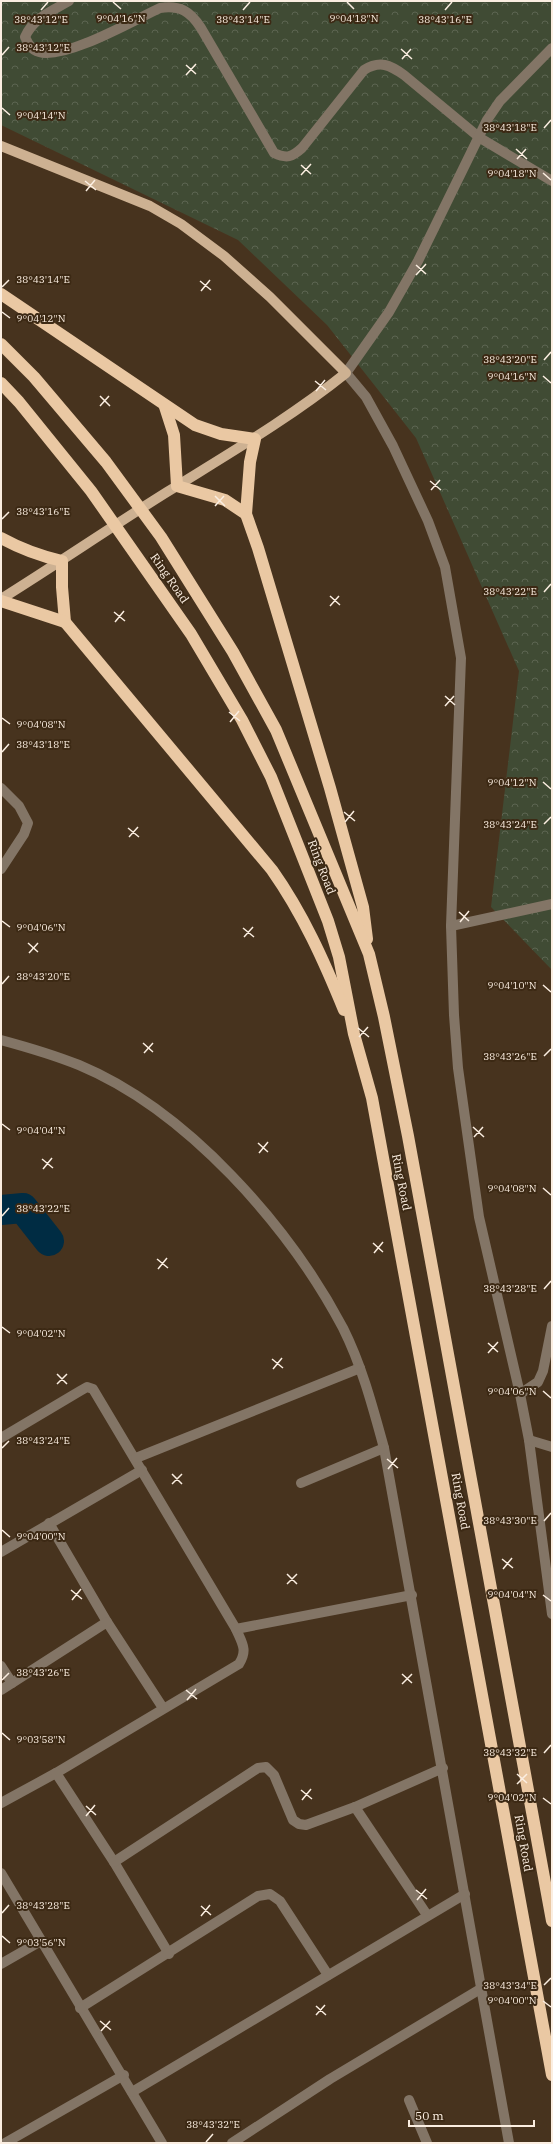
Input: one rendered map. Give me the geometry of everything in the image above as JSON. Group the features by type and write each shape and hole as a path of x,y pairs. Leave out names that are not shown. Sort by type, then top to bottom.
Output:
{"highway":[{"path":"1,294 165,407 195,425 221,434 254,439 250,462 246,514 258,548 330,788 363,907 369,954"},
{"name":"Ring Road","path":"1,344 34,377 106,462 161,537 233,652 276,730 369,954 384,1017 410,1144 552,1921"},
{"name":"Ring Road","path":"1,383 19,402 91,491 191,634 242,720 271,777 328,921 339,957 354,1034 372,1098 552,2076"},
{"path":"165,407 174,435 172,489 225,500 246,514"},
{"path":"1,538 18,547 41,556 62,561 62,587 65,622"},
{"path":"1,600 65,622 272,870 290,895 310,932 354,1034"}],"main road":[{"path":"1,146 150,206 181,224 224,256 270,296 346,373 295,412 254,439 172,489 1,600"}],"street":[{"path":"69,1 38,19 29,28 25,36 28,45 38,52 51,53 72,49 160,8 173,6 182,9 196,21 274,153 284,158 293,157 302,148 364,70 373,64 382,63 392,66 404,75 480,138 552,181"},
{"path":"552,48 500,100 487,120 480,138 418,261 389,312 346,373 366,397 393,446 428,521 445,566 461,658 452,926 454,1015 458,1068 479,1217 520,1394 529,1440 552,1614"},
{"path":"1,788 19,806 28,823 24,834 1,869"},
{"path":"452,926 552,904"},
{"path":"1,1040 79,1066 119,1086 156,1110 196,1142 242,1187 275,1224 311,1275 343,1329 360,1368 384,1448 412,1595 427,1689 443,1768 509,2143"},
{"path":"520,1394 538,1382 543,1371 552,1326"},
{"path":"136,1458 360,1368"},
{"path":"1,1438 87,1387 93,1389 136,1458 236,1629 243,1645 244,1655 239,1664 56,1773 1,1803"},
{"path":"529,1440 552,1447"},
{"path":"301,1482 384,1448"},
{"path":"1,1552 142,1470"},
{"path":"49,1523 107,1622 163,1708"},
{"path":"236,1629 412,1595"},
{"path":"1,1690 107,1622"},
{"path":"1,1666 12,1683"},
{"path":"114,1862 258,1768 266,1767 274,1775 293,1820 299,1824 306,1825 355,1807 443,1768"},
{"path":"56,1773 114,1862 169,1954"},
{"path":"355,1807 427,1915"},
{"path":"1,1873 80,2008 124,2075 132,2092 162,2143"},
{"path":"80,2008 169,1954 258,1896 270,1894 280,1901 328,1975"},
{"path":"132,2092 427,1915 465,1894"},
{"path":"1,1964 41,1941"},
{"path":"232,2143 330,2079 482,1988"},
{"path":"5,2143 124,2075"},
{"path":"409,2100 427,2143"}],"green space":[{"path":"1,1 552,1 552,970 491,907 519,671 416,438 327,325 238,240 1,125"}],"waterway":[{"path":"1,1210 23,1208 49,1241"}]}
